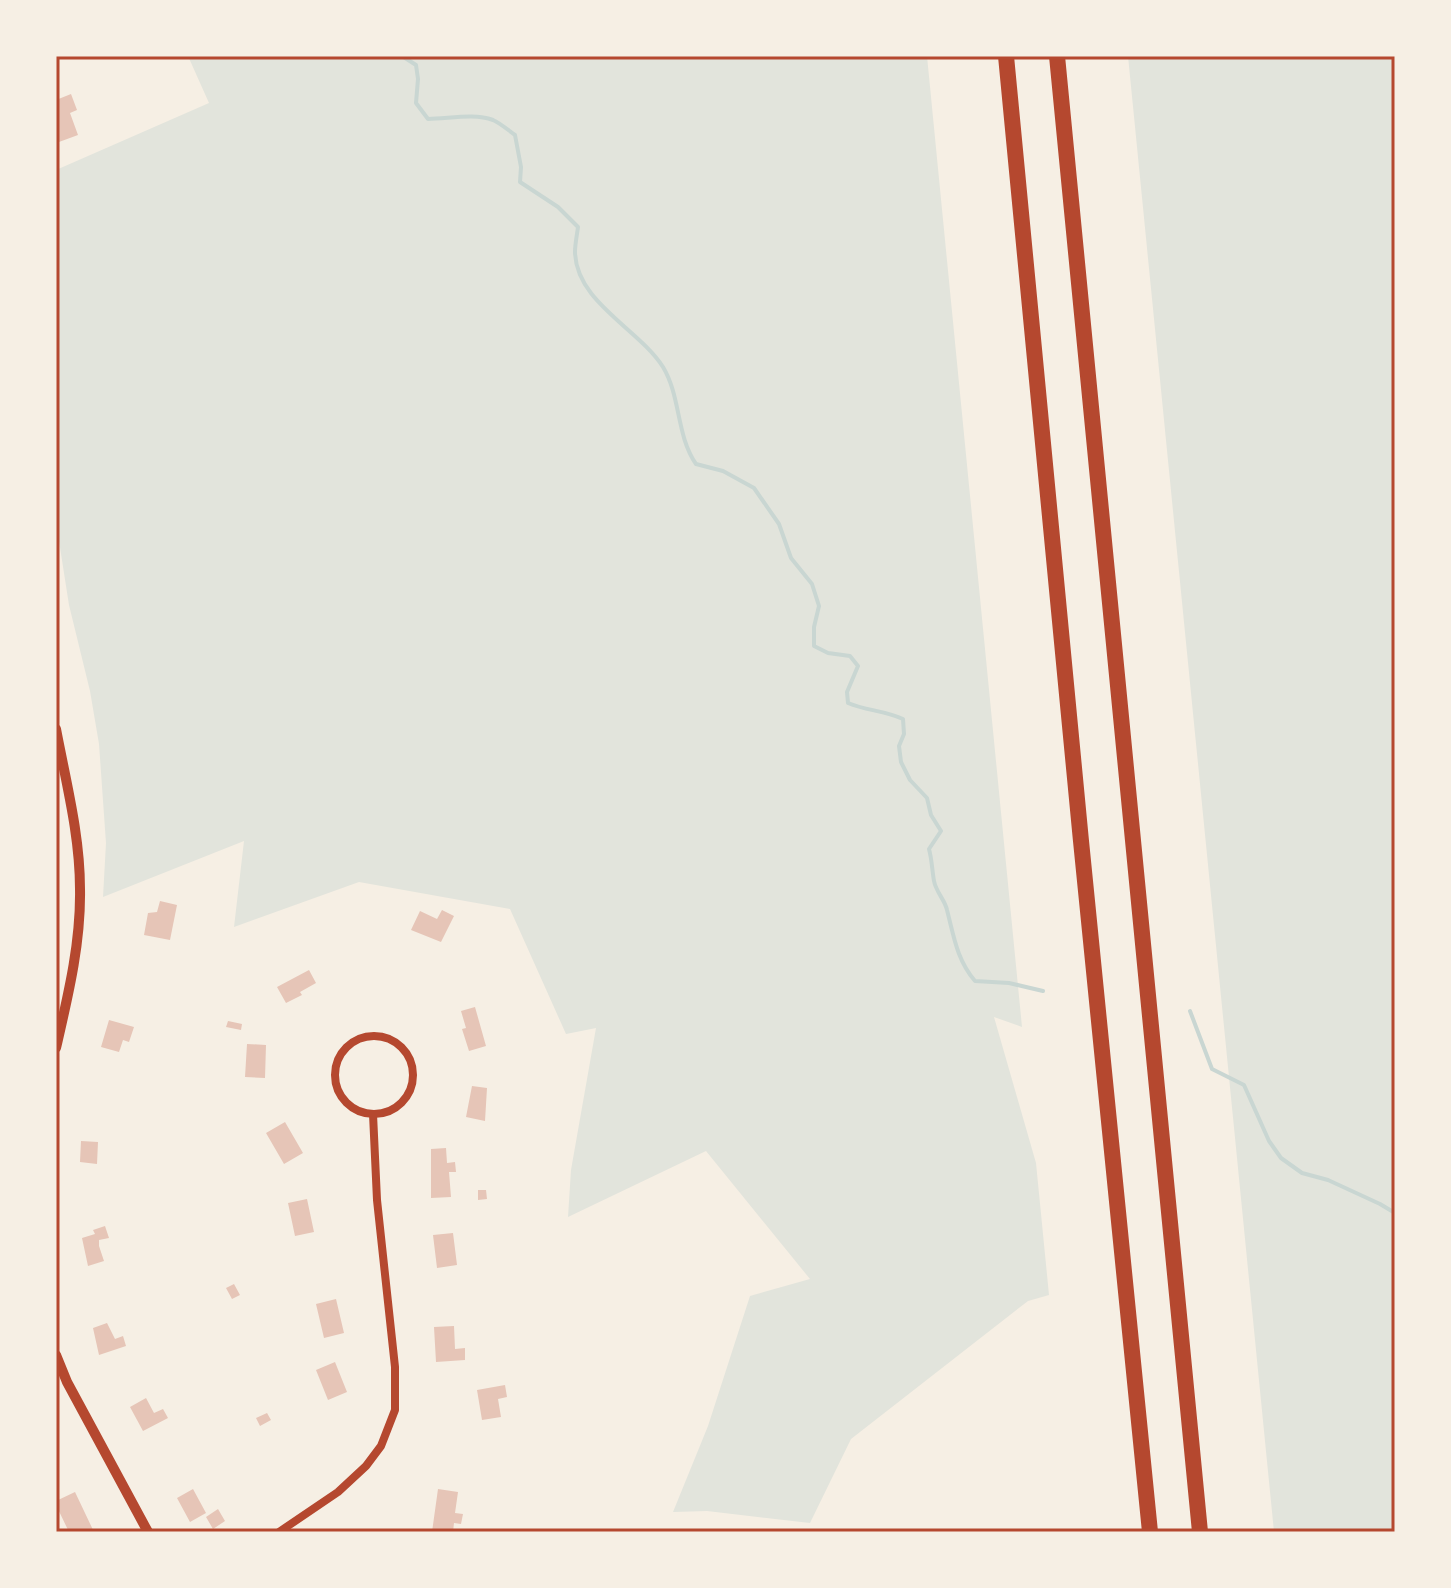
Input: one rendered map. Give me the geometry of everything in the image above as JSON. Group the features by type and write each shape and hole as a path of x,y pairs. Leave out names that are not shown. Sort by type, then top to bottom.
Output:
{"highway":[{"path":"1006,56 1150,1532"},
{"path":"1057,56 1200,1532"}],"street":[{"path":"56,729 75,826 81,891 71,983 56,1048"},
{"path":"380,1036 402,1048 411,1062 413,1079 404,1101 390,1111 373,1114 356,1110 342,1098 335,1072 346,1048 362,1038 380,1036"},
{"path":"279,1532 338,1492 366,1466 381,1446 395,1410 395,1367 378,1214 373,1114"},
{"path":"56,1355 67,1382 148,1532"}],"shaded area":[{"path":"188,56 927,56 1022,1027 994,1017 1036,1163 1049,1295 1028,1301 851,1439 810,1523 707,1511 673,1512 708,1426 750,1296 810,1279 706,1151 568,1217 571,1170 596,1028 566,1034 510,909 359,882 234,927 244,841 103,897 106,843 99,744 69,605 56,522 56,170 209,103"},
{"path":"1128,56 1395,56 1395,1532 1274,1532"}],"building":[{"path":"71,94 77,110 70,113 78,135 59,142 56,135 56,100"},
{"path":"160,901 177,905 170,940 144,935 148,913 157,912"},
{"path":"442,910 454,916 441,942 411,930 420,911 437,919"},
{"path":"309,970 316,983 286,1003 277,987"},
{"path":"475,1007 486,1046 469,1051 462,1029 466,1028 461,1011"},
{"path":"109,1020 134,1027 129,1042 123,1040 119,1052 101,1047"},
{"path":"228,1021 242,1024 241,1030 226,1027"},
{"path":"247,1044 266,1045 265,1078 245,1077"},
{"path":"472,1086 487,1088 485,1121 466,1117"},
{"path":"285,1122 303,1153 284,1164 266,1133"},
{"path":"81,1141 98,1142 97,1164 80,1162"},
{"path":"446,1148 447,1163 455,1162 456,1172 449,1172 451,1197 431,1198 431,1149"},
{"path":"478,1190 486,1190 487,1199 478,1200"},
{"path":"307,1199 314,1232 295,1236 288,1203"},
{"path":"105,1226 109,1238 99,1240 104,1261 88,1266 82,1238 95,1234 93,1230"},
{"path":"453,1233 457,1265 437,1268 433,1235"},
{"path":"234,1284 240,1295 232,1299 226,1288"},
{"path":"336,1299 344,1333 324,1338 316,1304"},
{"path":"107,1323 115,1339 123,1336 126,1346 99,1355 93,1328"},
{"path":"454,1326 455,1349 465,1348 465,1360 436,1362 434,1327"},
{"path":"335,1362 347,1392 328,1400 316,1370"},
{"path":"505,1385 507,1397 498,1399 501,1417 482,1420 477,1390"},
{"path":"146,1398 154,1413 163,1409 168,1418 143,1431 130,1407"},
{"path":"267,1413 271,1420 260,1426 256,1418"},
{"path":"193,1489 206,1513 190,1522 177,1498"},
{"path":"438,1489 458,1492 455,1513 463,1514 461,1524 454,1523 453,1532 432,1532"},
{"path":"75,1492 94,1532 69,1532 56,1505 56,1501"},
{"path":"218,1509 225,1521 213,1529 206,1517"}],"waterway":[{"path":"402,56 416,65 416,103 428,119 486,118 496,121 515,135 521,167 520,182 558,207 578,227 575,252 578,270 597,300 663,367 673,391 685,441 696,464 723,471 754,488 779,524 791,558 812,584 819,606 814,646 828,653 850,656 858,666 847,692 848,703 903,719 904,734 899,746 901,762 910,780 927,798 931,815 941,831 929,849 934,881 969,973 975,981 1009,983 1043,991"},
{"path":"1190,1011 1212,1069 1244,1085 1269,1141 1281,1158 1302,1173 1328,1180 1395,1213"}]}
